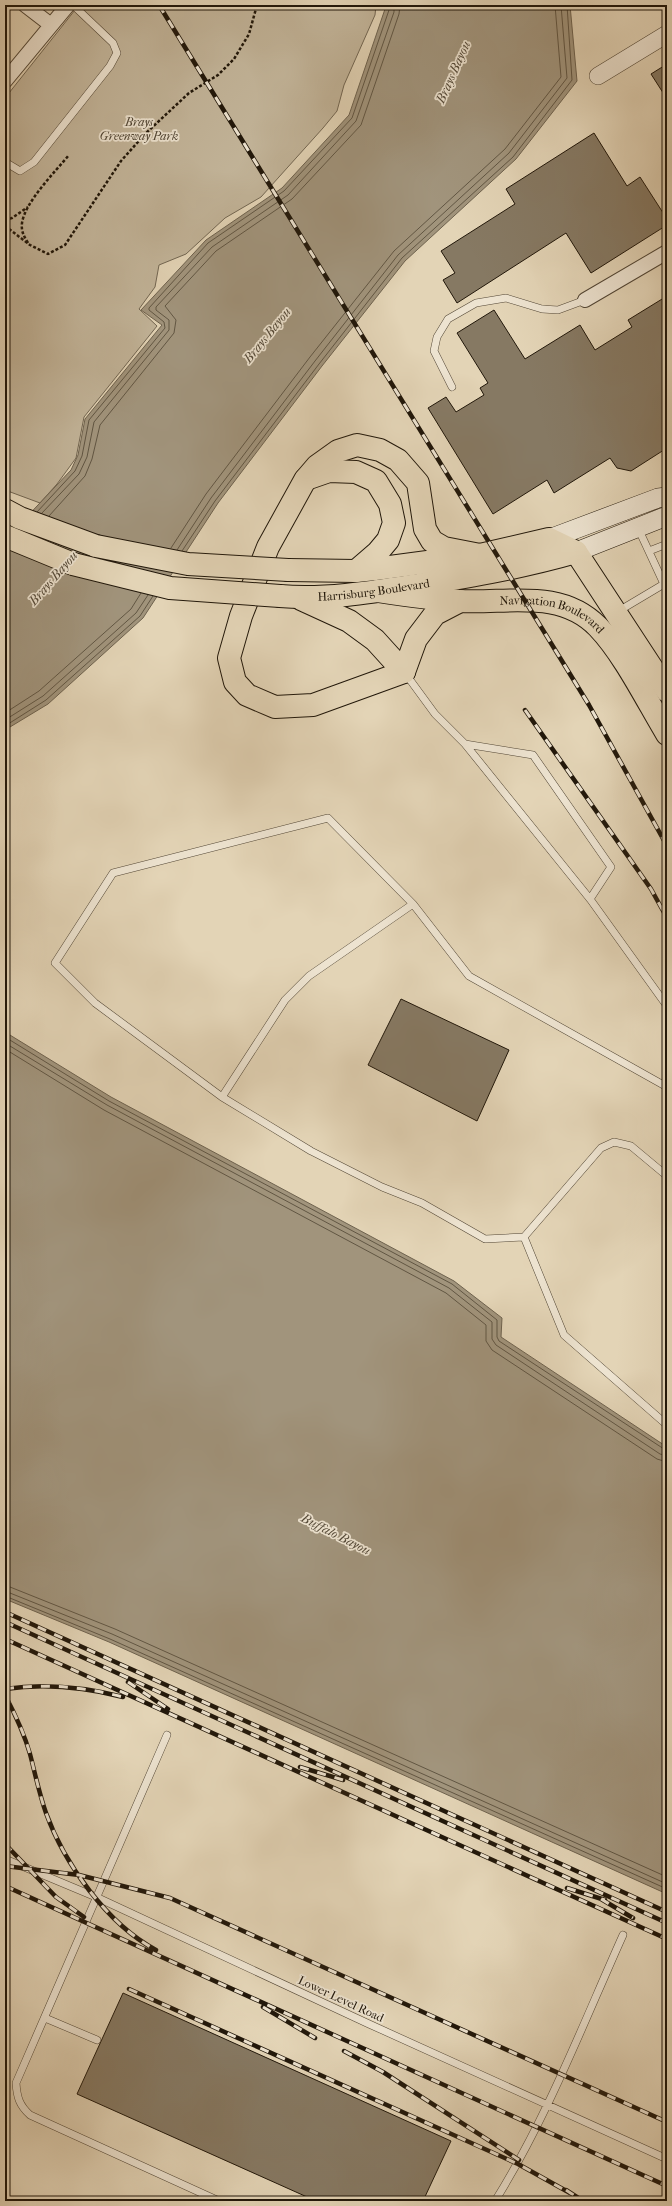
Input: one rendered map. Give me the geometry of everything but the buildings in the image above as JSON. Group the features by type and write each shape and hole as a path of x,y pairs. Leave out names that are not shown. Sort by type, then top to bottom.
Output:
{"main road":[{"path":"404,672 313,705 275,707 247,695 235,682 229,658 241,616 268,547 305,480 317,466 338,451 358,445 380,450 398,460 418,483 425,529 432,541 444,548 480,555"},
{"path":"305,480 329,471 356,472 376,481 390,504 394,523 388,540 356,571"},
{"name":"Harrisburg Boulevard","path":"5,510 20,518 96,546 188,564 288,570 356,571 480,555 549,539 658,498 667,497"},
{"name":"Harrisburg Boulevard","path":"5,536 73,564 170,588 289,597 378,592 527,566 576,552 667,516"},
{"path":"549,539 576,552 667,691"},
{"name":"Navigation Boulevard","path":"378,592 460,601 548,601 574,609 597,626 616,648 667,734"},
{"path":"289,597 349,621 375,640 404,672"},
{"path":"404,672 416,639 435,614 460,601"}],"street":[{"path":"25,5 51,25"},
{"path":"5,81 68,5"},
{"path":"598,76 667,34"},
{"path":"585,300 667,252"}],"lane":[{"path":"5,162 20,172 34,162 110,66 117,53 113,42 73,5"},
{"path":"452,387 434,351 437,337 448,319 476,303 506,298 542,308 558,310 585,300"},
{"path":"616,613 666,586 638,528"},
{"path":"649,551 667,544"},
{"path":"404,672 435,714 465,744 590,899 667,1006"},
{"path":"465,744 533,755 611,867 590,899"},
{"path":"667,1088 469,976 414,904 328,818 113,873 55,963 95,1003 222,1097 311,1150 382,1187 422,1203 484,1239 524,1237 601,1148 614,1142 631,1146 667,1176"},
{"path":"222,1097 285,1000 309,976 414,904"},
{"path":"524,1237 564,1335 667,1425"},
{"path":"167,1735 16,2083 20,2106 30,2115 219,2201"},
{"name":"Lower Level Road","path":"5,1859 97,1898 546,2105 667,2159"},
{"path":"495,2201 517,2166 623,1935"},
{"path":"45,2018 97,2040"}],"path":[{"path":"5,226 30,245 48,254 65,245 130,150 189,92 218,75 234,59 250,34 258,5"},
{"path":"5,220 12,218 28,207 69,155"},
{"path":"28,207 22,228 23,234 30,245"}],"green space":[{"name":"Brays Greenway Park","path":"79,5 376,5 375,15 344,85 337,111 323,128 261,197 225,218 186,254 159,265 155,287 139,309 157,326 84,417 76,458 57,484 40,503 5,490 5,98"}],"water":[{"name":"Brays Bayou","path":"384,5 570,5 577,81 516,159 405,261 322,366 218,503 143,618 48,704 5,730 5,540 71,470 78,455 85,419 162,325 141,310 206,240 282,188 349,115 385,9"},
{"name":"Buffalo Bayou","path":"5,1032 111,1097 454,1281 502,1318 501,1337 667,1447 667,1894 109,1642 5,1599"}],"railway":[{"path":"159,5 589,705 667,846"},
{"path":"525,710 651,889 667,918"},
{"path":"5,1612 667,1912"},
{"path":"5,1622 667,1923"},
{"path":"5,1639 667,1939"},
{"path":"128,1682 168,1709"},
{"path":"5,1689 35,1686 65,1687 79,1688 123,1697"},
{"path":"5,1695 16,1716 25,1739 46,1813 64,1852 89,1890 104,1908 138,1939 156,1950"},
{"path":"300,1767 343,1780"},
{"path":"5,1844 56,1897 84,1917"},
{"path":"5,1866 79,1875 170,1898 667,2122"},
{"path":"5,1886 667,2186"},
{"path":"567,1888 605,1900"},
{"path":"601,1899 633,1918"},
{"path":"129,1989 518,2164 570,2193"},
{"path":"263,2007 315,2038"},
{"path":"344,2051 383,2072 519,2160"},
{"path":"566,2190 583,2201"}]}
